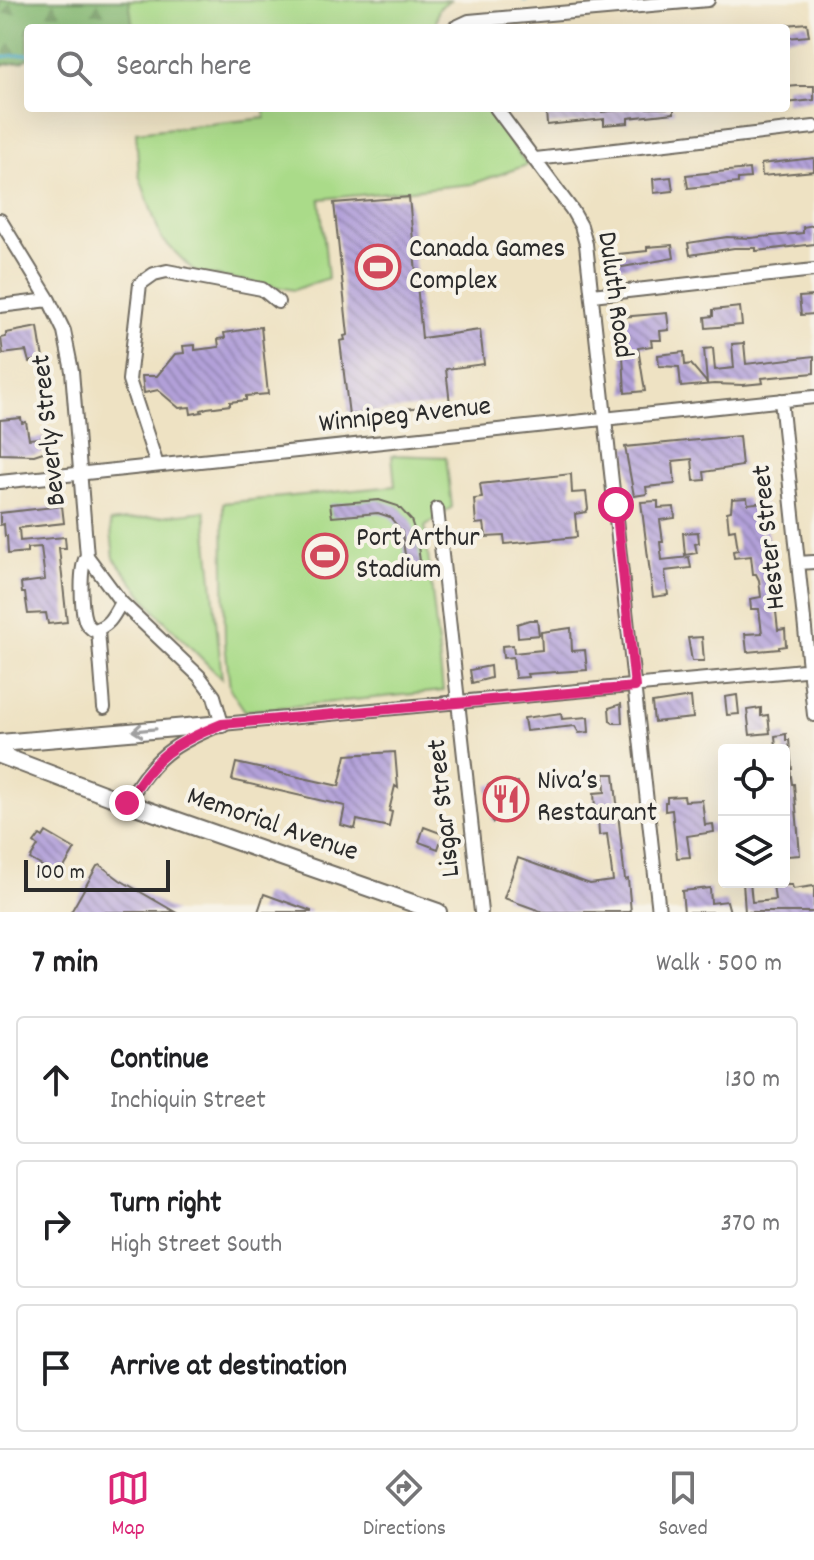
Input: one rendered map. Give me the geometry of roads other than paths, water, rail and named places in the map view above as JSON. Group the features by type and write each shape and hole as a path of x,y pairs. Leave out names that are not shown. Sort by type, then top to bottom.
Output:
{"main road":[{"path":"0,743 222,724"},
{"name":"Memorial Avenue","path":"0,755 438,912"}],"street":[{"path":"463,24 708,0"},
{"name":"Duluth Road","path":"499,112 536,159 581,226 586,244 659,912"},
{"path":"536,159 814,127"},
{"name":"Beverly Street","path":"0,220 49,300 64,331 72,371 87,556 81,573 85,620 90,628 98,630"},
{"path":"592,295 814,270"},
{"path":"157,465 129,380 140,284 154,274 167,271 262,289 278,302"},
{"path":"0,306 49,300"},
{"name":"Winnipeg Avenue","path":"0,482 814,397"},
{"name":"Hester Street","path":"781,400 812,669 814,715"},
{"name":"Lisgar Street","path":"437,509 481,912"},
{"path":"87,556 121,602 199,676 214,696 222,724"},
{"path":"798,563 814,562"},
{"path":"104,708 98,630 112,619 121,602"},
{"path":"127,803 141,779 162,754 189,737 222,724 812,669"}],"waterway":[{"path":"0,57 24,54"}],"place":[{"name":"Canada Games Complex","path":"378,267"},
{"name":"Port Arthur Stadium","path":"325,556"},
{"name":"Niva’s Restaurant","path":"506,799"}]}
